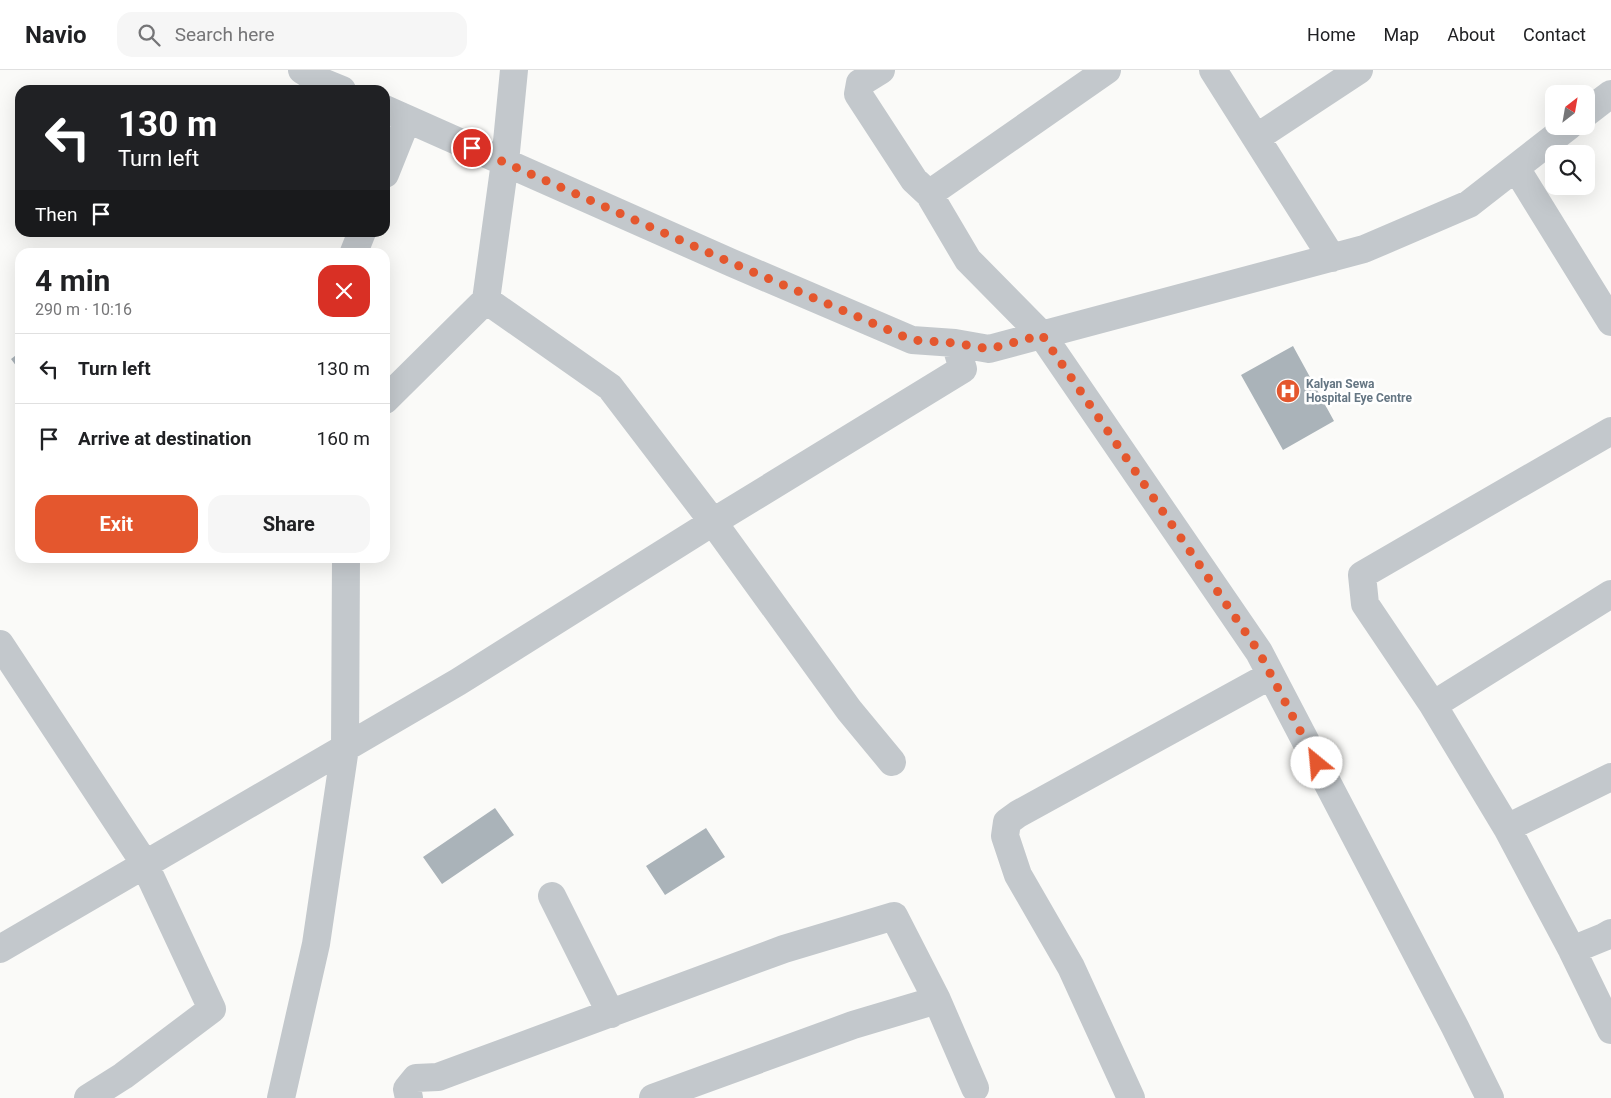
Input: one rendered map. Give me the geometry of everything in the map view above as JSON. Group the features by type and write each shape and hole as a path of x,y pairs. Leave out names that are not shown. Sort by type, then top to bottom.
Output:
{"street":[{"path":"302,70 330,85"},
{"path":"390,395 486,300 505,162 514,70"},
{"path":"881,70 860,83 858,94 914,180 929,194 968,260 1042,335 1259,652 1455,1027 1490,1098"},
{"path":"929,194 1107,70"},
{"path":"1213,70 1332,258"},
{"path":"1256,138 1359,70"},
{"path":"1595,106 1611,94"},
{"path":"390,147 396,114 732,263 912,340 955,343 989,349 1364,249 1469,204 1558,135"},
{"path":"1516,168 1611,322"},
{"path":"486,300 610,387 713,522 850,710 892,762"},
{"path":"0,949 458,682 713,522 963,369 955,343"},
{"path":"1611,431 1362,575 1365,604 1433,704 1507,828 1572,950 1611,1030"},
{"path":"281,1098 316,944 345,748 346,563"},
{"path":"1433,704 1611,594"},
{"path":"0,644 145,865 212,1009 123,1076 88,1098"},
{"path":"1132,1098 1071,968 1018,875 1005,836 1007,822 1018,814 1272,675"},
{"path":"1507,828 1611,777"},
{"path":"552,896 610,1014"},
{"path":"409,1098 407,1088 416,1078 438,1077 784,949 894,916 937,1000 975,1088"},
{"path":"1572,950 1611,933"},
{"path":"653,1098 853,1025 937,1000"}],"building":[{"path":"1293,346 1334,421 1283,450 1241,375"},
{"path":"15,356 15,364 11,359"},
{"path":"495,808 514,835 442,884 423,857"},
{"path":"706,828 725,857 665,895 646,866"}],"place":[{"name":"Kalyan Sewa Hospital Eye Centre","path":"1288,391"}],"route":[{"path":"472,148 912,340 955,343 989,349 1042,335 1259,652 1317,763"}]}
